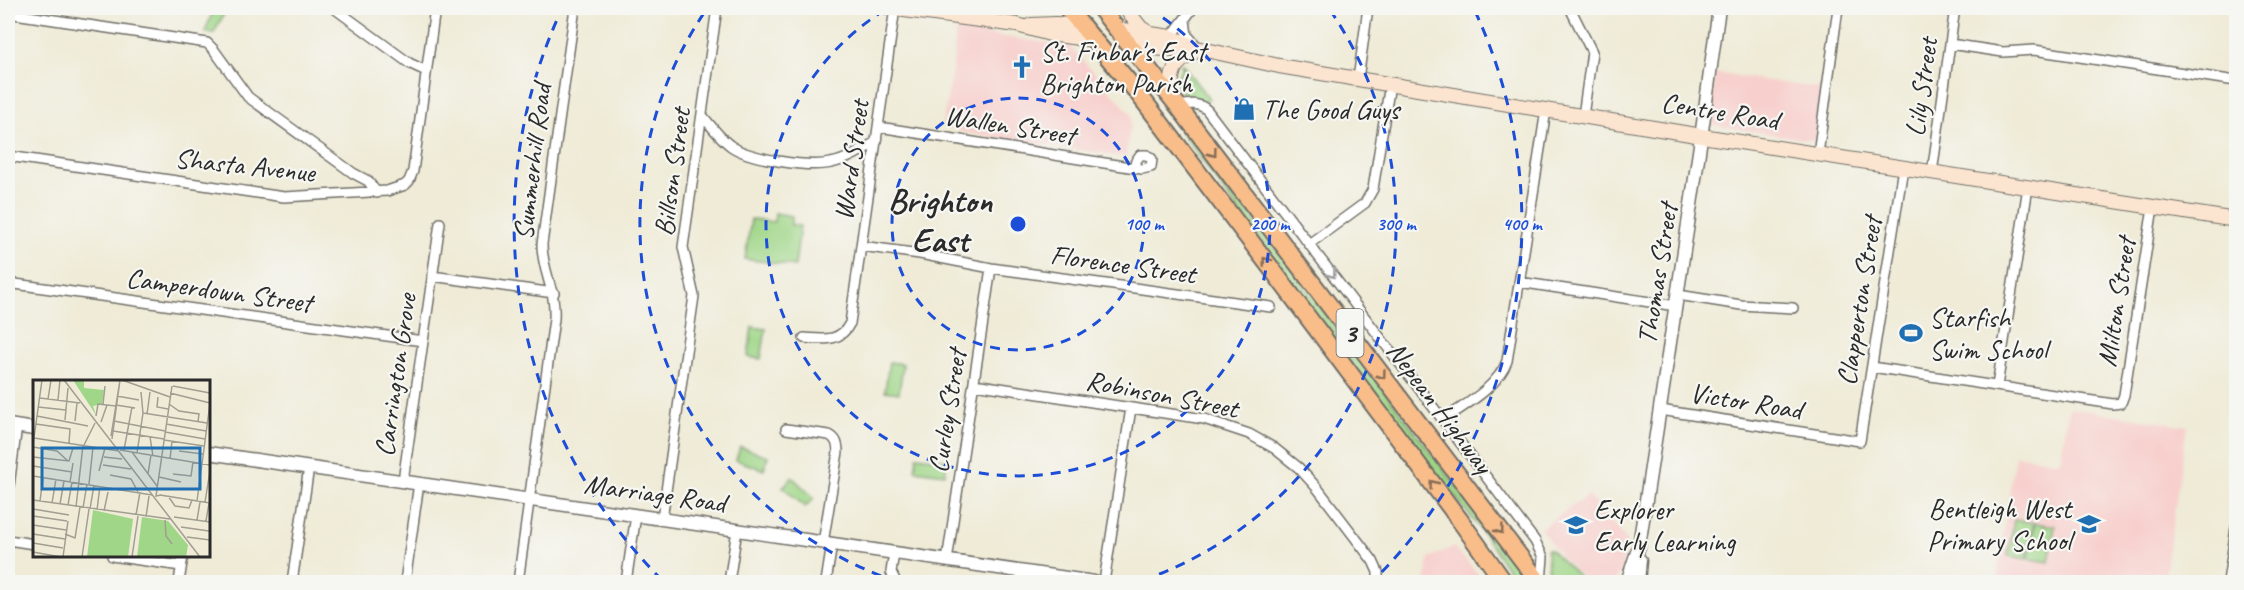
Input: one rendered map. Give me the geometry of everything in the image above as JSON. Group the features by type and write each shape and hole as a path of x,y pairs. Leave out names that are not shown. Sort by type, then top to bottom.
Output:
{"highway":[{"name":"Nepean Highway","path":"1067,8 1159,120 1460,519 1504,582"},
{"name":"Nepean Highway","path":"1100,8 1540,582"},
{"name":"Centre Road","path":"1081,26 1116,29"},
{"name":"Centre Road","path":"1093,40 1129,45"},
{"path":"1159,120 1174,102"}],"main road":[{"name":"Centre Road","path":"892,8 1017,25 1050,34 1093,40"},
{"path":"1125,8 1149,33"},
{"name":"Centre Road","path":"1017,25 1081,26"},
{"name":"Centre Road","path":"1116,29 1171,37 1200,48 1268,64 1701,136 2236,219"},
{"name":"Centre Road","path":"1129,45 1165,49 1200,48"},
{"path":"1174,102 1174,67 1179,60 1200,48"}],"street":[{"path":"334,8 415,67 427,67"},
{"name":"Shasta Avenue","path":"8,156 284,197 377,193 405,185 411,177 435,8"},
{"name":"Summerhill Road","path":"518,582 554,319 554,293 543,260 542,244 575,8"},
{"name":"Billson Street","path":"662,519 694,296 683,250 717,8"},
{"name":"Ward Street","path":"804,338 838,337 848,328 851,318 879,127 892,8"},
{"path":"1171,37 1193,8"},
{"path":"1358,78 1368,8"},
{"path":"1570,8 1592,52 1583,116"},
{"name":"Thomas Street","path":"1638,582 1640,546 1719,8"},
{"path":"1818,154 1838,8"},
{"name":"Lily Street","path":"1932,172 1955,8"},
{"path":"8,13 207,43 248,97 353,173 368,181 377,193"},
{"path":"1185,20 1188,37 1200,48"},
{"path":"1950,44 2010,53 2034,50 2236,81"},
{"path":"1309,244 1365,203 1373,189 1390,84"},
{"path":"1174,102 1197,104 1207,110 1539,547 1543,563 1540,582"},
{"path":"1443,420 1493,383 1505,367 1546,110"},
{"path":"702,115 731,146 741,152 759,157 824,164 841,160 877,141"},
{"name":"Wallen Street","path":"879,127 1134,167"},
{"name":"Clapperton Street","path":"1860,441 1903,168"},
{"path":"353,173 364,194"},
{"path":"1872,367 1997,386 2028,187"},
{"name":"Milton Street","path":"1997,386 2113,404 2121,403 2153,207"},
{"name":"Carrington Grove","path":"402,481 440,223"},
{"name":"Florence Street","path":"861,246 920,254 991,268 1271,307"},
{"name":"Curley Street","path":"947,561 991,268"},
{"name":"Carrington Grove","path":"432,276 554,293"},
{"name":"Camperdown Street","path":"8,282 423,341"},
{"path":"1519,282 1677,301 1793,308"},
{"name":"Robinson Street","path":"974,384 1221,423 1249,434 1274,448 1299,468 1376,565 1378,582"},
{"path":"1104,582 1131,408"},
{"name":"Victor Road","path":"1660,410 1860,441"},
{"path":"8,493 12,425 33,429"},
{"path":"786,429 829,435 837,444 827,543 826,582"},
{"name":"Marriage Road","path":"210,453 1094,582"},
{"path":"292,582 309,467"},
{"path":"405,582 419,483"},
{"path":"626,582 636,515"},
{"path":"2228,582 2236,528"},
{"path":"729,582 736,530"},
{"path":"8,540 33,544"},
{"name":"Thomas Street","path":"1627,582 1640,546"},
{"path":"894,553 891,572 896,582"},
{"path":"135,557 182,561 179,582"}],"shaded area":[{"path":"956,30 1070,46 1132,115 1126,157 966,133 942,126 953,66"},
{"path":"1716,73 1824,89 1816,141 1708,124"},
{"name":"Bentleigh West Primary School","path":"2069,408 2187,426 2164,582 1996,582 2015,455 2060,462"},
{"path":"1588,495 1627,540 1622,570 1615,582 1587,582 1564,560 1540,529"},
{"path":"1453,547 1485,582 1425,582 1429,558"}],"green space":[{"path":"214,8 227,8 214,33 205,32"},
{"path":"1182,64 1209,99 1204,102 1188,99 1176,85"},
{"path":"1175,117 1529,582 1516,582 1465,510 1374,394 1274,259 1175,123"},
{"path":"775,213 792,216 791,225 800,226 795,266 745,259 751,219 774,222"},
{"path":"752,327 766,329 761,359 748,357"},
{"path":"889,362 903,364 899,393 885,391"},
{"path":"740,447 768,456 764,470 736,460"},
{"path":"917,456 947,460 945,474 915,470"},
{"path":"792,477 814,498 805,507 783,487"},
{"path":"2014,520 2034,523 2027,559 2008,556"},
{"path":"2035,523 2055,526 2049,562 2029,559"},
{"path":"1547,549 1550,549 1584,582 1557,582 1548,570"}],"place":[{"name":"St. Finbar's East Brighton Parish","path":"1022,67"},
{"name":"The Good Guys","path":"1244,109"},
{"name":"Starfish Swim School","path":"1911,333"},
{"name":"Bentleigh West Primary School","path":"2089,524"},
{"name":"Explorer Early Learning","path":"1576,525"}],"district":[{"name":"Brighton East","path":"940,220"}]}
